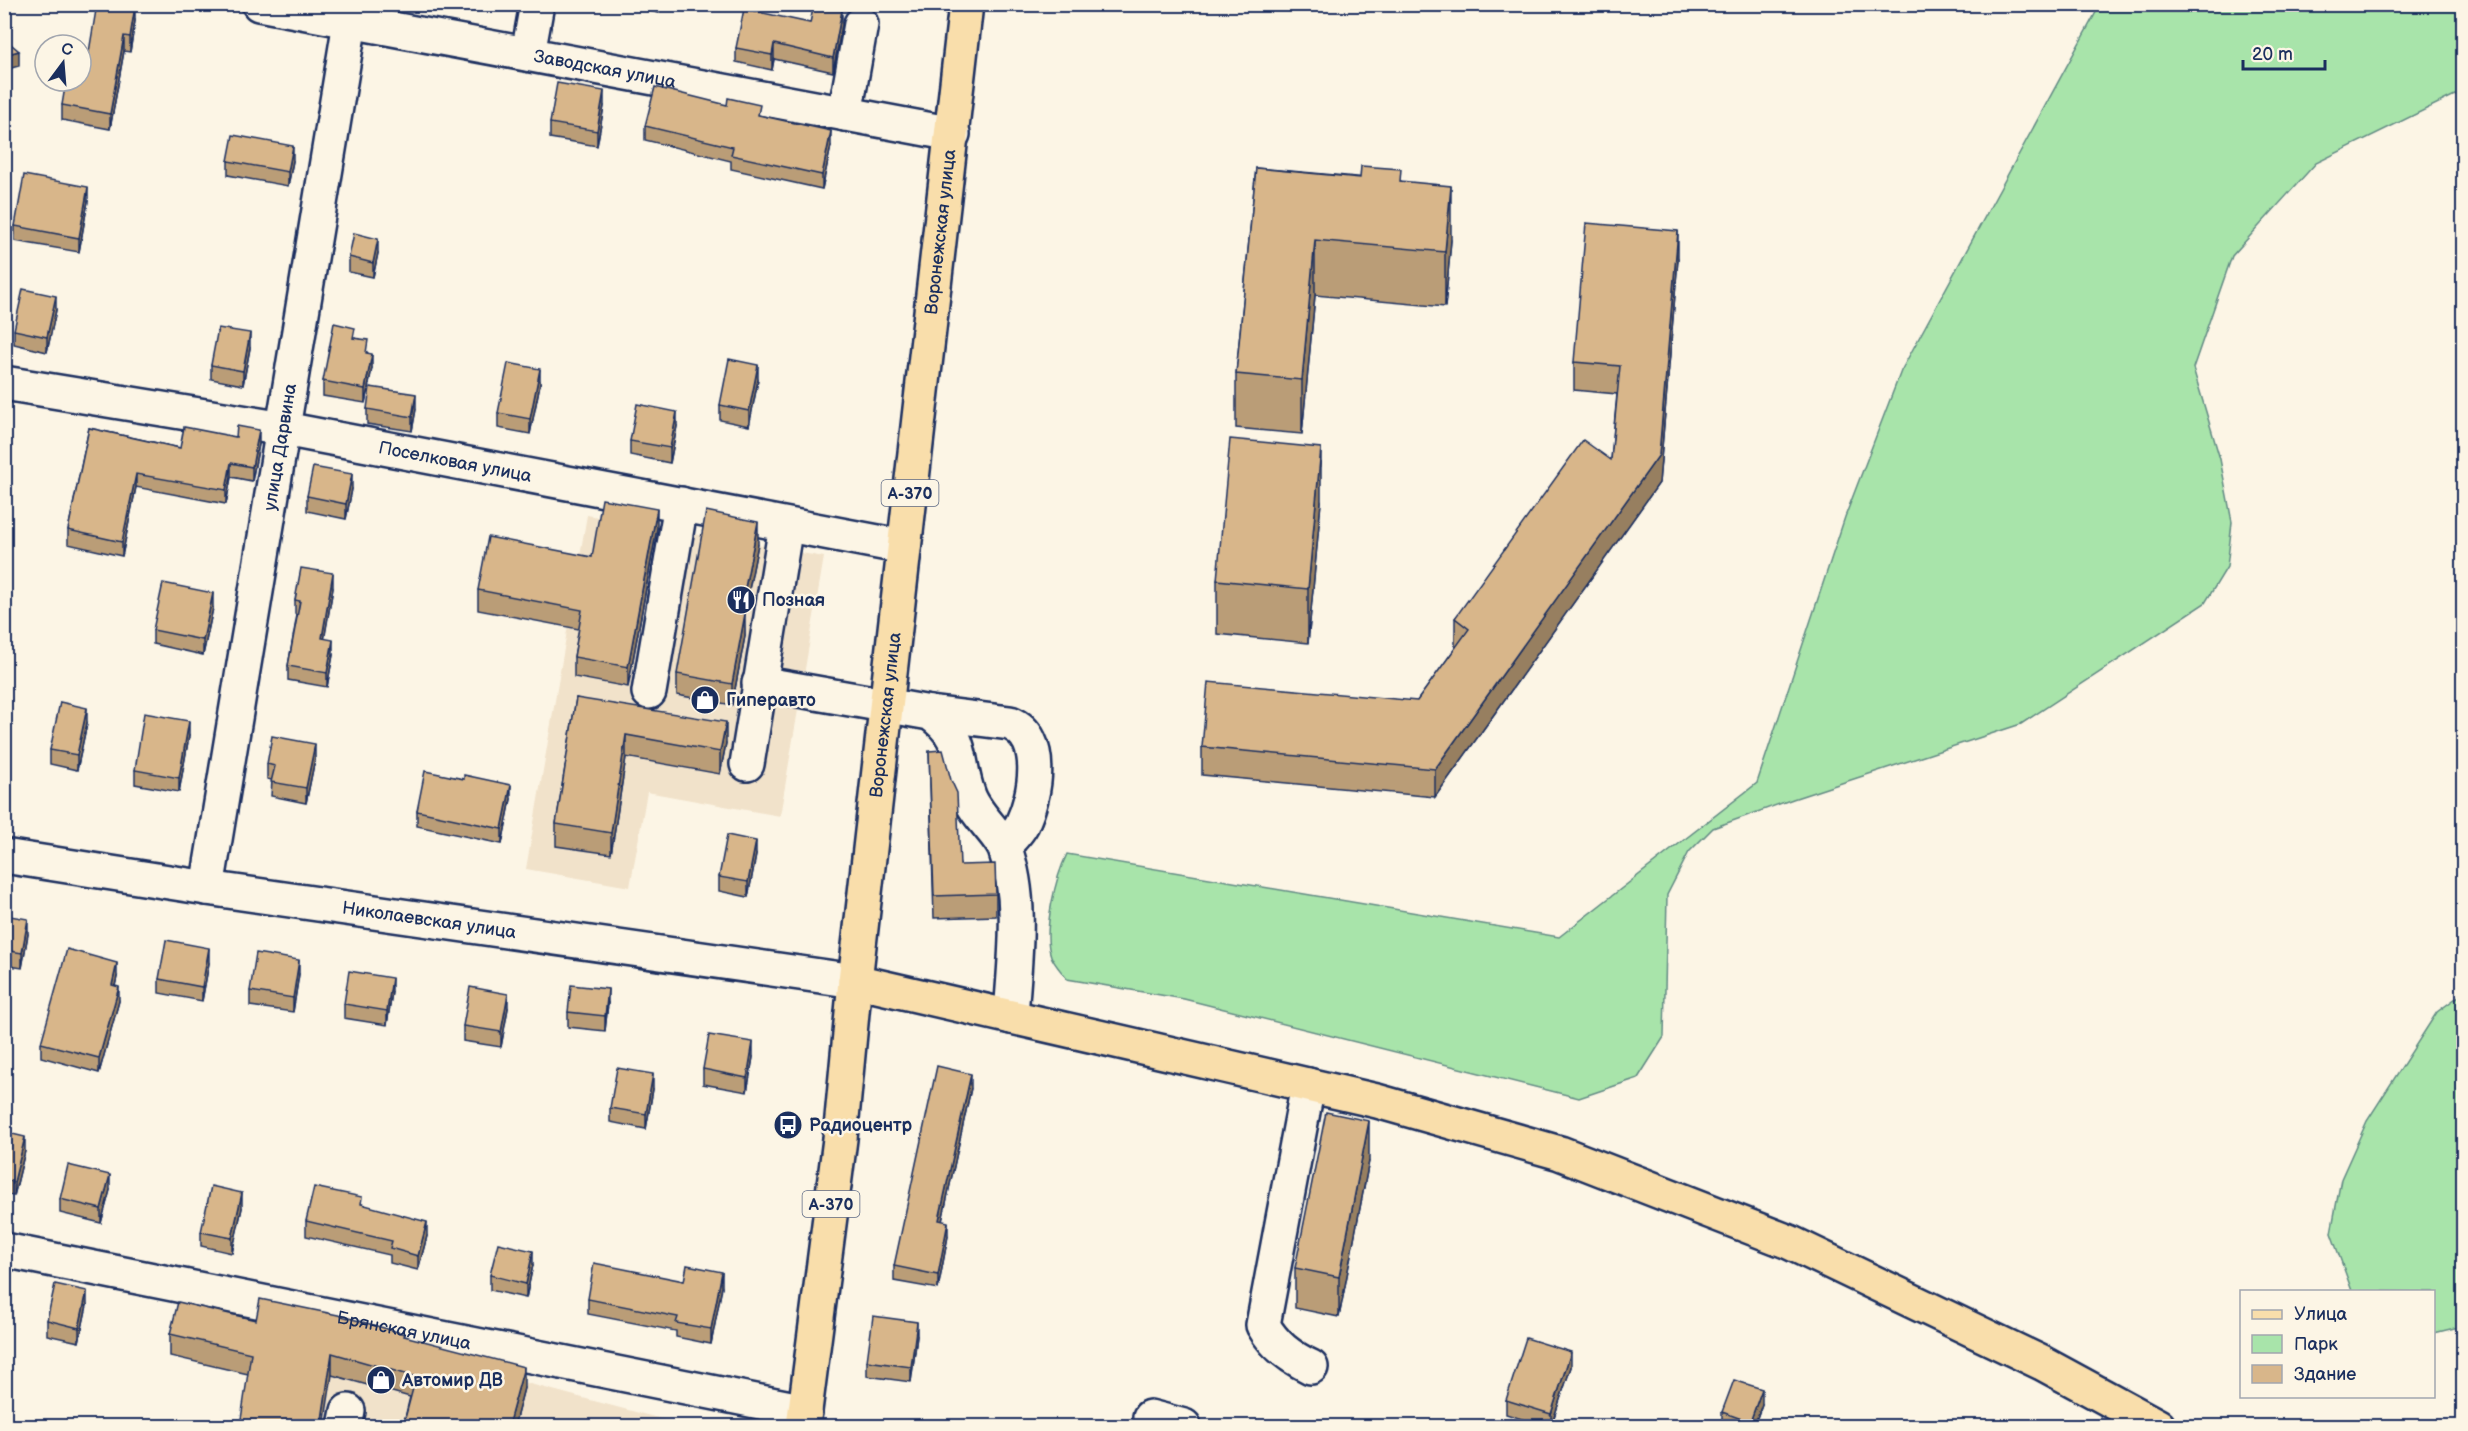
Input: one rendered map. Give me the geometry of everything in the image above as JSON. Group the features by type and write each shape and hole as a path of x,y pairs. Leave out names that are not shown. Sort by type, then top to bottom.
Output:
{"main road":[{"name":"Воронежская улица","path":"804,1419 840,1139 855,981 966,4"},
{"path":"855,981 1377,1101 1560,1153 1789,1242 2042,1363 2158,1426"}],"street":[{"name":"Заводская улица","path":"259,4 352,12 528,54 953,134"},
{"path":"528,54 537,4"},
{"name":"улица Дарвина","path":"207,888 352,12"},
{"path":"845,114 861,24"},
{"name":"Поселковая улица","path":"4,383 284,429 904,547"},
{"path":"649,692 681,504"},
{"path":"747,764 786,525"},
{"path":"759,683 886,707 1010,723 1021,727 1031,741 1034,784 1021,825 1004,846"},
{"path":"930,713 947,725 956,742 962,775 970,798 989,828 1004,846 1015,897 1011,1017"},
{"name":"Николаевская улица","path":"4,856 207,888 855,981"},
{"path":"1308,1085 1263,1325 1278,1346 1293,1358 1311,1367"},
{"name":"Брянская улица","path":"4,1250 107,1269 804,1419"},
{"path":"1150,1417 1184,1426"}],"shaded area":[{"path":"587,515 824,557 780,816 647,792 630,887 526,869"},
{"name":"Автомир ДВ","path":"339,1333 688,1426 241,1426"}],"green space":[{"path":"2100,5 2463,5 2463,91 2316,163 2232,256 2193,368 2220,459 2232,522 2227,567 2205,603 2021,724 1793,799 1713,828 1689,852 1667,895 1664,1037 1638,1078 1579,1098 1184,999 1067,979 1051,956 1048,933 1051,904 1067,854 1559,937 1757,783 1845,517 1901,371"},
{"path":"2463,993 2463,1326 2435,1333 2435,1290 2352,1290 2331,1233 2341,1179 2367,1121 2437,1012"}],"building":[{"path":"97,4 135,6 130,37 124,36 110,114 62,105 64,93 93,93 92,33"},
{"path":"814,4 842,10 833,58 774,44 772,55 736,48 744,9 810,23"},
{"path":"4,12 10,20 6,40 19,51 4,55"},
{"path":"557,83 604,91 597,131 550,123"},
{"path":"655,87 727,105 728,98 760,105 758,115 831,131 822,175 731,155 733,147 645,126"},
{"path":"233,135 293,146 288,172 228,161"},
{"path":"1361,166 1401,169 1400,181 1451,186 1445,252 1315,240 1302,380 1236,374 1256,168 1360,178"},
{"path":"24,175 88,187 79,238 15,226"},
{"path":"1586,223 1678,231 1659,455 1435,769 1202,747 1208,682 1417,701 1469,629 1455,618 1583,440 1611,460 1620,366 1574,362"},
{"path":"354,233 378,239 373,263 349,257"},
{"path":"23,289 56,296 47,337 14,330"},
{"path":"334,323 355,328 353,338 368,340 366,353 372,354 365,389 323,381"},
{"path":"218,328 250,333 243,371 211,365"},
{"path":"729,359 758,365 749,411 720,405"},
{"path":"508,363 540,369 530,419 498,413"},
{"path":"370,387 416,394 412,417 367,409"},
{"path":"637,404 677,412 670,448 630,441"},
{"path":"237,426 259,430 252,467 231,463 226,490 136,474 122,542 68,530 89,428 180,448 184,427 236,437"},
{"path":"1230,439 1321,448 1308,589 1217,580"},
{"path":"313,467 352,474 346,504 307,496"},
{"path":"602,499 657,509 628,667 574,657 582,610 478,590 488,537 592,557"},
{"path":"706,511 758,522 740,613 745,614 732,684 677,674"},
{"path":"301,568 333,573 322,638 333,640 327,673 288,666 300,601 295,600"},
{"path":"163,583 213,593 203,640 153,630"},
{"path":"576,698 726,722 720,752 626,735 611,833 556,824"},
{"path":"60,702 87,708 77,755 50,750"},
{"path":"144,713 189,721 179,778 135,770"},
{"path":"272,736 315,744 306,788 271,782 275,766 267,764"},
{"path":"943,750 957,793 960,865 995,864 996,894 934,896 929,751"},
{"path":"425,771 464,779 464,775 511,785 502,829 417,811"},
{"path":"727,835 756,841 748,882 719,877"},
{"path":"4,915 28,919 22,953 4,950"},
{"path":"166,940 209,948 202,987 159,979"},
{"path":"67,949 117,963 112,985 119,987 99,1058 41,1043"},
{"path":"256,953 299,960 293,998 250,991"},
{"path":"349,971 392,978 387,1011 344,1004"},
{"path":"571,985 608,989 605,1016 568,1012"},
{"path":"470,987 508,994 501,1032 463,1026"},
{"path":"709,1035 753,1042 747,1078 703,1069"},
{"path":"937,1066 971,1074 939,1220 948,1222 938,1275 894,1266"},
{"path":"617,1068 653,1074 646,1114 610,1108"},
{"path":"1326,1112 1369,1121 1339,1277 1295,1268"},
{"path":"4,1132 25,1137 14,1182 4,1180"},
{"path":"68,1165 110,1175 101,1209 60,1199"},
{"path":"211,1186 242,1193 232,1238 201,1232"},
{"path":"314,1187 362,1197 361,1204 427,1222 418,1256 390,1248 392,1241 306,1221"},
{"path":"498,1243 533,1251 526,1284 490,1275"},
{"path":"594,1263 684,1281 687,1265 722,1272 711,1329 676,1323 678,1317 588,1299"},
{"path":"55,1284 87,1291 79,1328 47,1320"},
{"name":"Автомир ДВ","path":"260,1299 338,1315 405,1334 404,1336 524,1367 508,1426 403,1426 416,1377 332,1353 321,1426 240,1426 251,1353 170,1334 178,1302 256,1320"},
{"path":"873,1316 917,1322 911,1367 867,1361"},
{"path":"1526,1338 1571,1352 1551,1414 1506,1400"},
{"path":"1734,1380 1762,1389 1750,1422 1722,1412"},
{"path":"1055,1422 1071,1426 1054,1426"}],"place":[{"name":"Позная","path":"741,600"},
{"name":"Гиперавто","path":"705,700"},
{"name":"Радиоцентр","path":"788,1125"},
{"name":"Автомир ДВ","path":"381,1380"}]}
